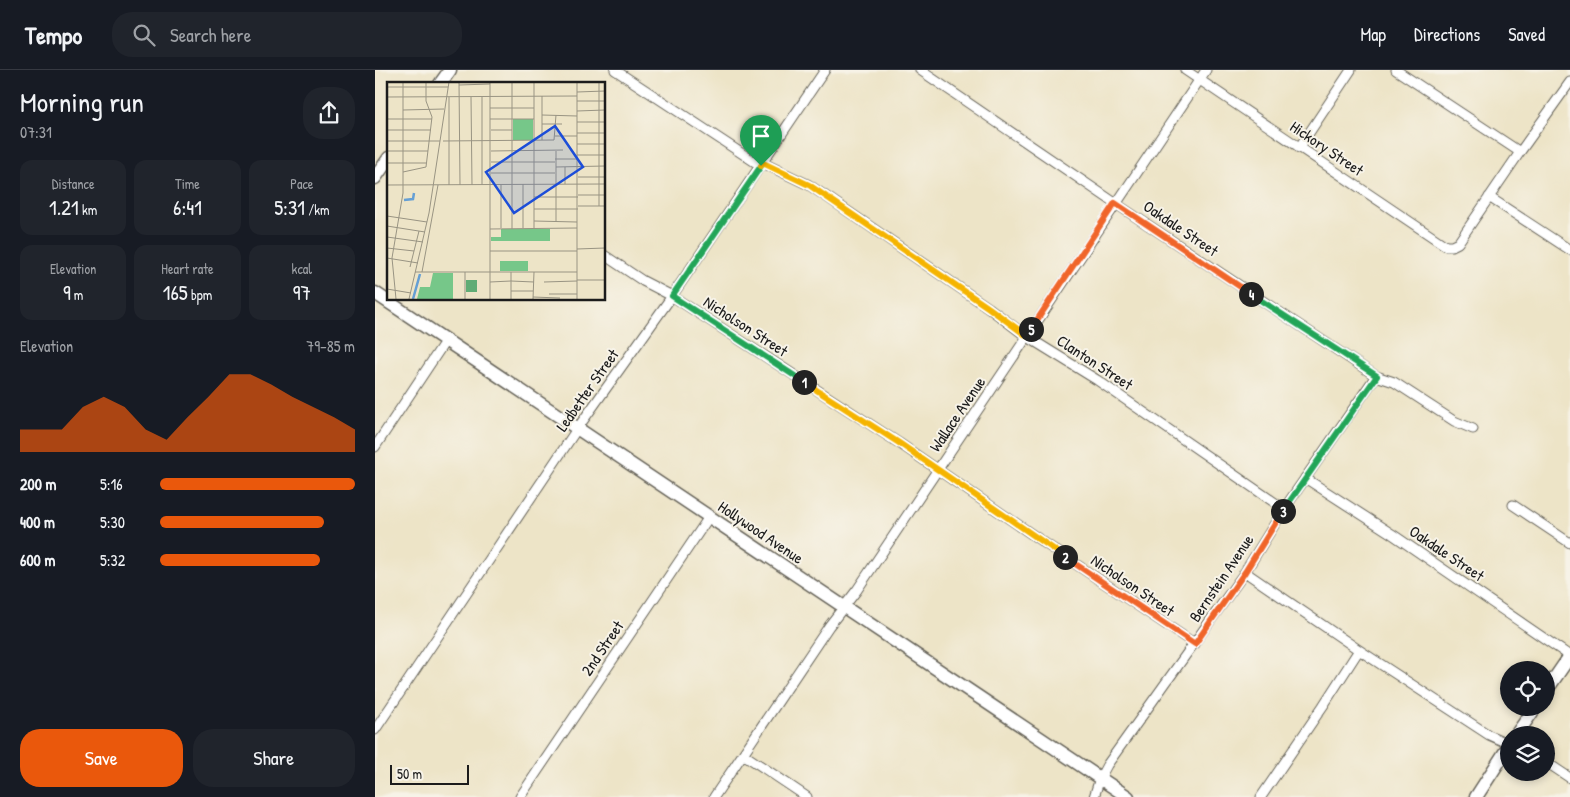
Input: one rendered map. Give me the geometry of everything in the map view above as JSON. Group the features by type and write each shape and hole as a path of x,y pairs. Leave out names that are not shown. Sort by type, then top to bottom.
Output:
{"main road":[{"path":"441,82 449,70"},
{"path":"375,178 387,161"},
{"name":"Hollywood Avenue","path":"375,293 1128,797"},
{"path":"1555,678 1570,656"},
{"path":"1476,797 1500,759"}],"street":[{"name":"Clanton Street","path":"615,70 762,164 809,185 1027,336 1097,380 1284,509"},
{"name":"Ledbetter Street","path":"375,730 577,429 672,296 825,70"},
{"name":"Oakdale Street","path":"920,70 1115,203 1377,376 1394,382 1453,421 1473,429"},
{"name":"Hickory Street","path":"1185,70 1446,246 1458,243 1489,197"},
{"name":"Wallace Avenue","path":"714,797 937,470 1205,70"},
{"path":"1299,148 1351,70"},
{"path":"1396,70 1520,152"},
{"path":"1570,82 1489,197 1570,250"},
{"name":"Nicholson Street","path":"605,256 637,277 672,296 899,443 1195,644"},
{"path":"375,447 446,340"},
{"name":"Bernstein Avenue","path":"1094,797 1100,778 1107,765 1245,572 1284,509 1377,376"},
{"name":"Oakdale Street","path":"1305,478 1392,534 1570,656"},
{"path":"1513,505 1570,543"},
{"name":"2nd Street","path":"520,797 709,517"},
{"path":"1245,572 1359,650 1489,736 1500,741"},
{"path":"1261,797 1359,650"},
{"path":"743,754 807,797"},
{"path":"1555,768 1570,778"}],"route":[{"path":"763,163 809,185 1027,336 1115,203 1377,376 1319,457 1245,572 1195,644 899,443 672,296 761,166 763,163"}]}
